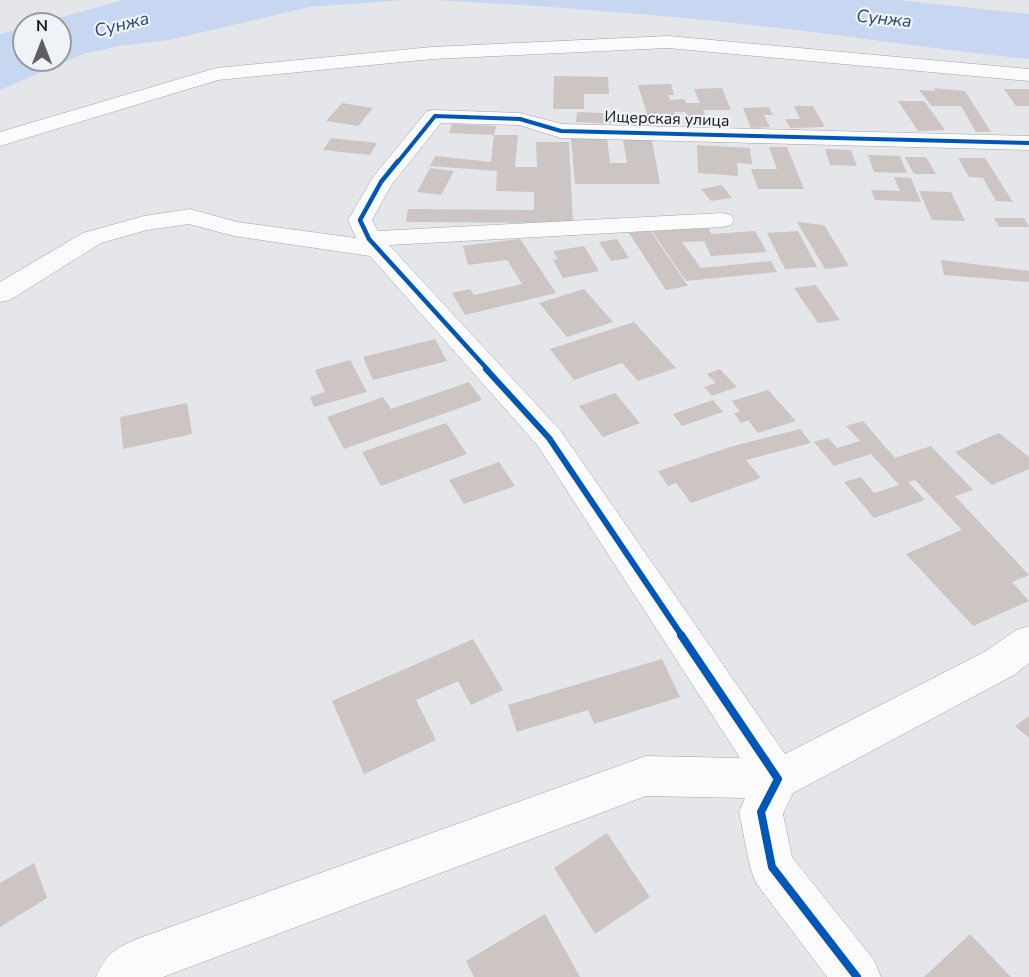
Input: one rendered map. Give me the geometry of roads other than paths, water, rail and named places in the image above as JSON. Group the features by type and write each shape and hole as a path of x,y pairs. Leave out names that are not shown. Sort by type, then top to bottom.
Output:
{"street":[{"path":"0,139 216,74 432,52 668,42 1029,75"},
{"name":"Ищерская улица","path":"369,236 381,182 435,116 520,119 561,131 1029,143"},
{"path":"0,294 92,238 144,223 190,216 234,229 369,236 722,220"},
{"path":"369,236 549,438 778,779"},
{"path":"120,977 137,963 646,776 778,779 1000,663 1029,642"},
{"path":"778,779 761,812 772,867 857,977"}],"water":[{"name":"Сунжа","path":"123,0 404,0 310,7 169,40 119,46 72,59 72,14"},
{"name":"Сунжа","path":"435,0 898,0 1029,14 1029,59 725,22 580,9"},
{"path":"12,31 12,72 42,72 0,90 0,34"}]}
